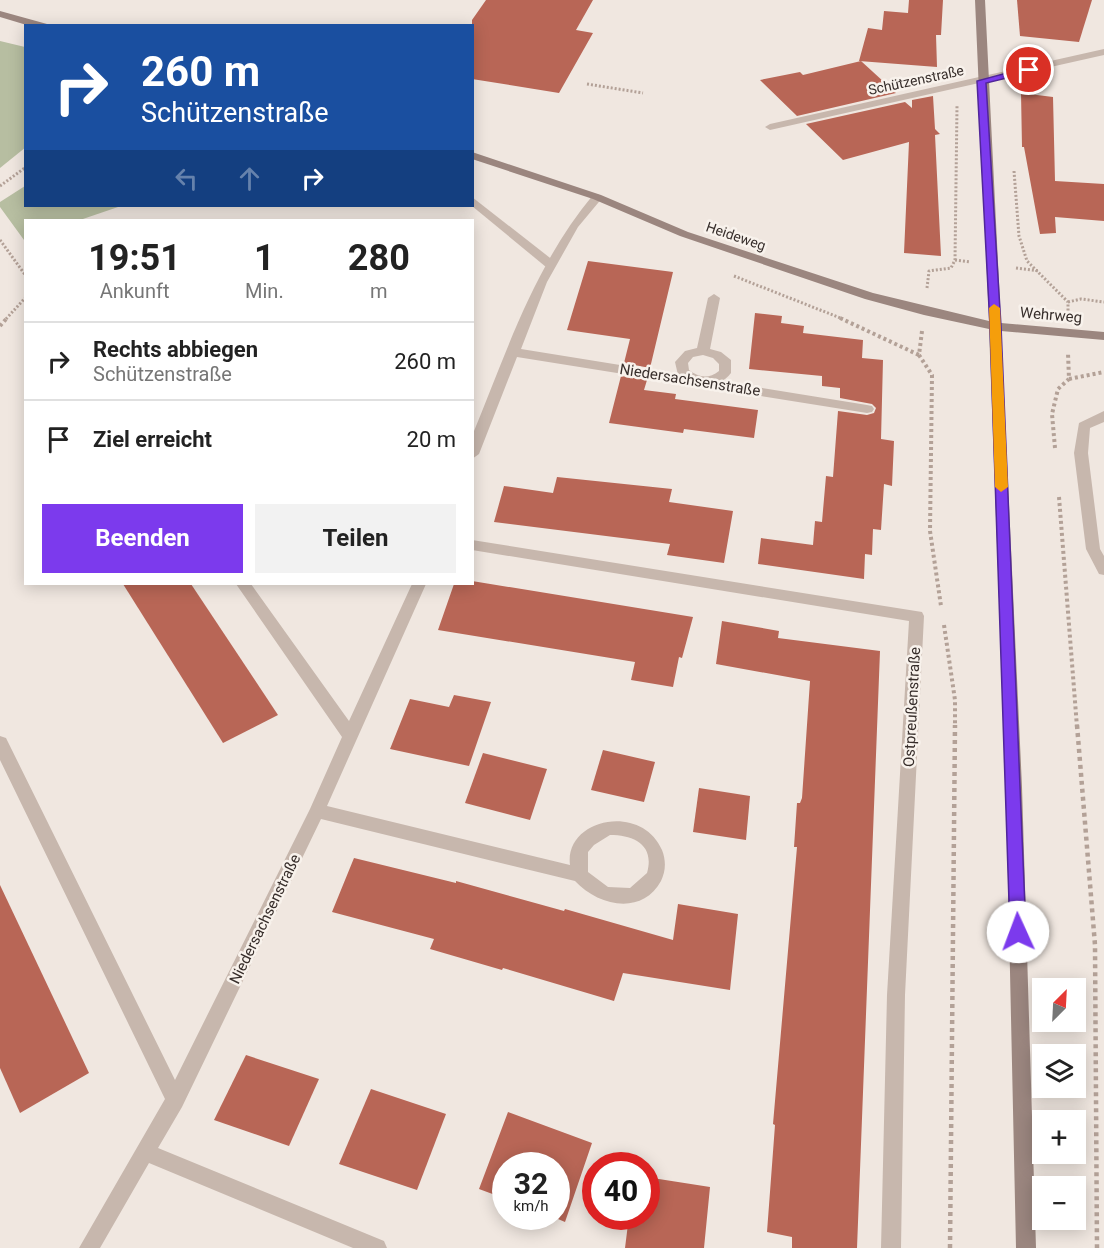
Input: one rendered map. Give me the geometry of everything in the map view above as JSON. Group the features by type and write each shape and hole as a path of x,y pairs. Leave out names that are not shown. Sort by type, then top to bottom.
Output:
{"street":[{"path":"980,0 981,81 995,326 1022,1048 1026,1248"},
{"path":"0,14 36,24"},
{"name":"Schützenstraße","path":"770,127 1104,52"},
{"name":"Heideweg","path":"474,156 597,197 684,234 759,260 924,311 995,326"},
{"path":"474,449 541,282 573,226 597,197"},
{"path":"474,202 550,264"},
{"path":"703,351 714,298"},
{"name":"Wehrweg","path":"995,326 1104,336"},
{"path":"703,351 722,358 726,368 725,373 716,380 701,381 687,376 681,367 681,362 689,354 703,351"},
{"name":"Niedersachsenstraße","path":"514,352 867,409"},
{"path":"1104,416 1084,426 1081,453 1093,549 1104,570"},
{"name":"Ostpreußenstraße","path":"474,545 917,616 896,995 891,1248"},
{"path":"244,585 350,735"},
{"name":"Niedersachsenstraße","path":"89,1248 175,1100 318,811 419,585"},
{"path":"0,742 175,1100"},
{"path":"318,811 580,875 590,887 605,896 624,898 645,890 655,878 658,860 650,843 634,830 608,828 586,840 578,855 580,875"},
{"path":"145,1152 377,1248"}],"path":[{"path":"587,84 642,93"},
{"path":"941,610 930,531 932,375 918,355 929,271 951,268 955,260 957,86"},
{"path":"1014,167 1019,236 1027,261 1068,302 1070,379"},
{"path":"0,186 24,168"},
{"path":"0,240 24,273"},
{"path":"0,326 24,299"},
{"path":"1068,302 1081,299 1104,302"},
{"path":"1055,449 1052,414 1058,389 1070,379 1091,372 1104,372"},
{"path":"1058,485 1095,945 1097,1248"},
{"path":"943,621 955,700 950,1248"}],"green space":[{"path":"0,41 24,47 24,149 0,168"},
{"path":"24,187 24,207 118,207 83,219 24,219 24,240 0,207 0,202"}],"building":[{"path":"486,0 593,0 576,30 593,33 559,93 474,79 474,24 472,20"},
{"path":"909,0 943,0 941,35 936,35 937,67 859,61 868,28 882,30 884,11 908,13"},
{"path":"1017,0 1092,0 1079,42 1020,36"},
{"path":"861,61 896,93 797,116 760,80 800,72 803,75"},
{"path":"1021,93 1053,97 1055,181 1104,184 1104,221 1055,217 1056,233 1040,234 1024,147 1022,147"},
{"path":"933,96 935,129 940,134 935,135 941,256 904,253 909,142 843,160 806,124 905,102 912,108 912,100"},
{"path":"588,261 673,272 650,368 624,363 630,339 567,330"},
{"path":"755,313 782,316 781,323 804,326 803,333 863,340 862,358 883,360 881,439 894,441 892,486 884,484 881,530 873,529 872,555 865,554 864,579 758,564 761,538 813,545 815,521 822,522 826,476 833,477 838,411 867,415 874,413 876,408 872,404 840,398 840,388 822,386 822,376 749,369"},
{"path":"621,376 647,380 644,390 676,394 675,399 758,410 754,438 684,429 683,433 609,423"},
{"path":"557,477 672,489 669,502 733,511 724,563 667,555 670,544 494,522 504,486 553,493"},
{"path":"474,581 693,617 682,658 679,657 673,687 631,680 635,662 438,630 454,585 474,585"},
{"path":"124,585 192,585 278,715 223,743"},
{"path":"722,621 779,631 778,638 880,651 857,1248 792,1248 792,1237 767,1232 775,1125 773,1124 797,847 794,847 797,803 800,803 802,798 810,681 716,664"},
{"path":"454,695 491,702 469,766 390,749 410,699 449,707"},
{"path":"603,750 655,762 644,802 591,790"},
{"path":"483,753 547,769 530,820 465,803"},
{"path":"699,788 750,796 746,840 693,832"},
{"path":"354,858 456,883 456,881 564,911 565,909 673,940 678,904 738,914 730,990 623,973 614,1001 430,949 434,939 332,912"},
{"path":"0,885 89,1073 20,1113 0,1068"},
{"path":"246,1055 319,1079 289,1146 214,1120"},
{"path":"371,1089 446,1114 417,1190 339,1164"},
{"path":"508,1112 592,1143 589,1152 582,1152 582,1172 570,1207 570,1152 493,1152"},
{"path":"492,1154 492,1194 479,1189"},
{"path":"660,1179 710,1187 704,1248 625,1248 627,1230 660,1230"}],"slow traffic":[{"path":"994,308 1001,487"}],"route":[{"path":"1018,932 995,326 981,81 1029,70"}]}
